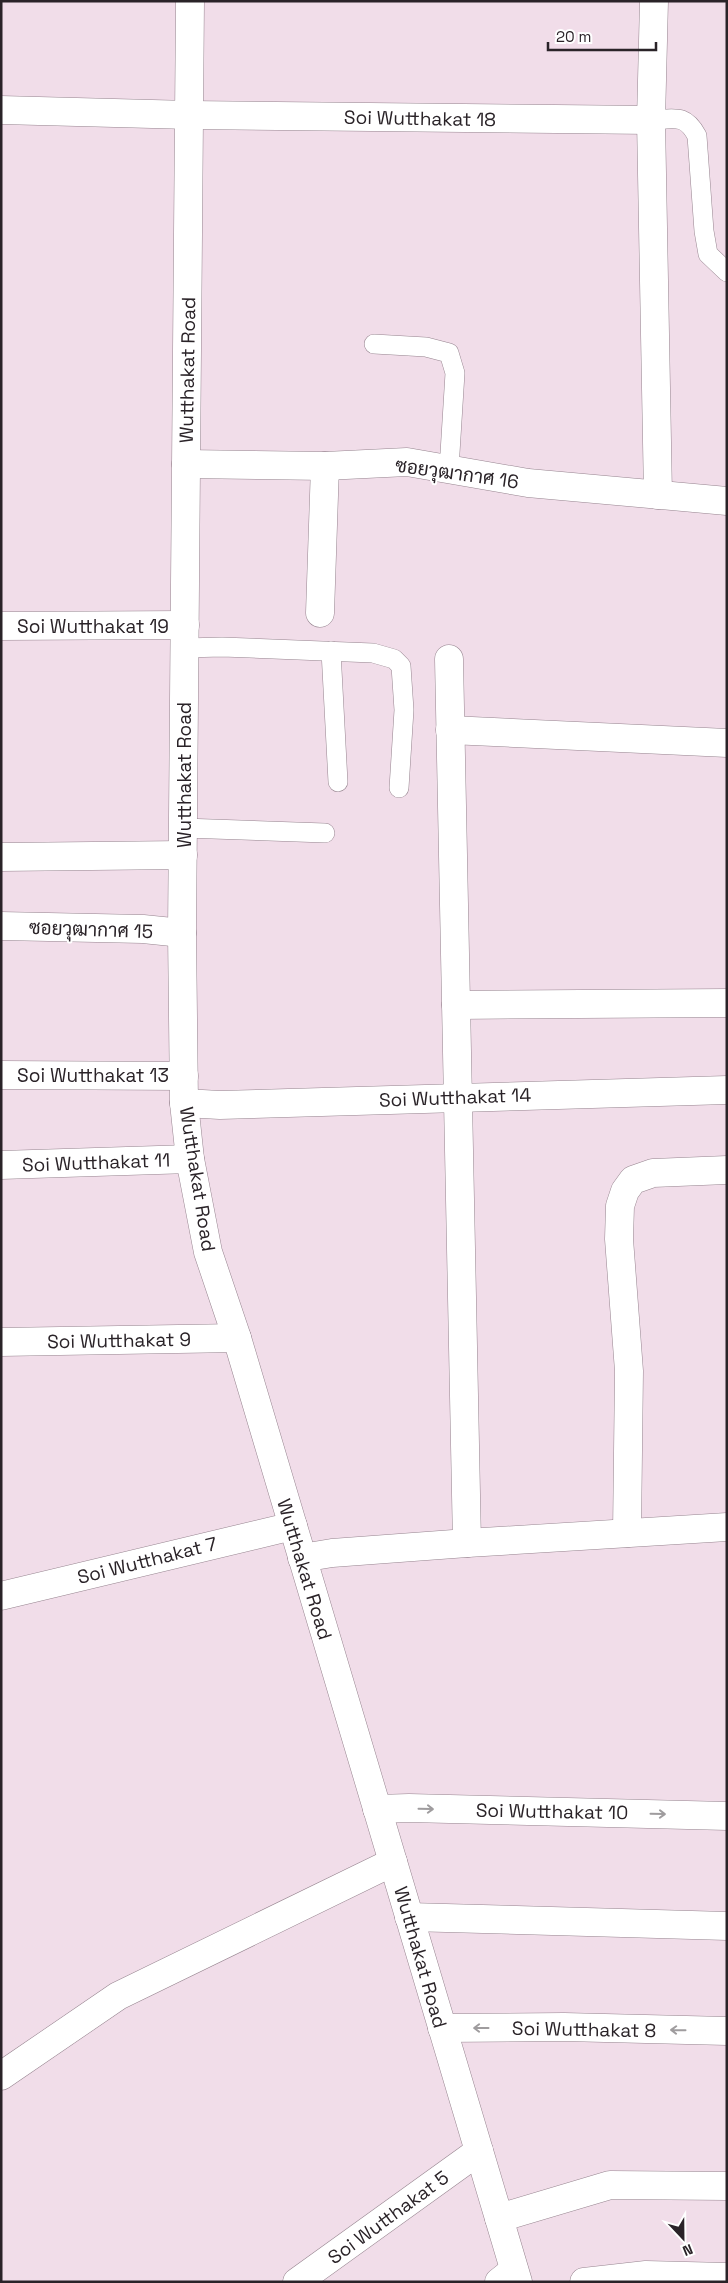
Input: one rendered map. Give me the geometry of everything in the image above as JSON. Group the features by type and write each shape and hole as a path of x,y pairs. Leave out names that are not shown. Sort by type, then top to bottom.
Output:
{"street":[{"name":"Wutthakat Road","path":"190,1 182,933 184,1103 190,1159 208,1252 237,1338 499,2218 510,2278"},
{"path":"654,1 651,120 658,495"},
{"name":"Soi Wutthakat 18","path":"1,110 190,115 651,120"},
{"name":"ซอยวุฒากาศ 16","path":"186,464 326,466 407,462 528,483 727,501"},
{"path":"320,613 326,466"},
{"name":"Soi Wutthakat 19","path":"1,626 185,637"},
{"path":"448,659 459,1097 467,1543"},
{"path":"450,730 727,743"},
{"path":"1,857 183,854"},
{"name":"ซอยวุฒากาศ 15","path":"1,926 143,929 182,933"},
{"path":"456,1005 727,1003"},
{"name":"Soi Wutthakat 13","path":"1,1074 184,1076"},
{"name":"Soi Wutthakat 14","path":"184,1103 220,1104 727,1090"},
{"name":"Soi Wutthakat 11","path":"1,1165 190,1159"},
{"path":"627,1533 629,1370 619,1239 620,1206 625,1191 633,1180 653,1172 727,1170"},
{"name":"Soi Wutthakat 9","path":"1,1342 237,1338"},
{"name":"Soi Wutthakat 7","path":"1,1596 293,1526"},
{"path":"302,1558 332,1553 467,1543 727,1527"},
{"name":"Soi Wutthakat 10","path":"377,1809 409,1808 727,1816"},
{"path":"1,2076 118,1996 393,1862"},
{"path":"409,1917 727,1926"},
{"name":"Soi Wutthakat 8","path":"442,2028 564,2027 727,2031"},
{"name":"Soi Wutthakat 5","path":"298,2282 479,2151"},
{"path":"499,2218 610,2185 727,2186"},
{"path":"584,2282 647,2278 727,2277"}],"lane":[{"path":"651,120 681,119 691,125 697,136 704,231 708,254 727,272"},
{"path":"374,344 426,347 448,354 455,372 449,469"},
{"path":"185,637 222,647 374,652 394,659 401,666 404,710 399,788"},
{"path":"330,651 338,782"},
{"path":"183,828 325,833"}]}
